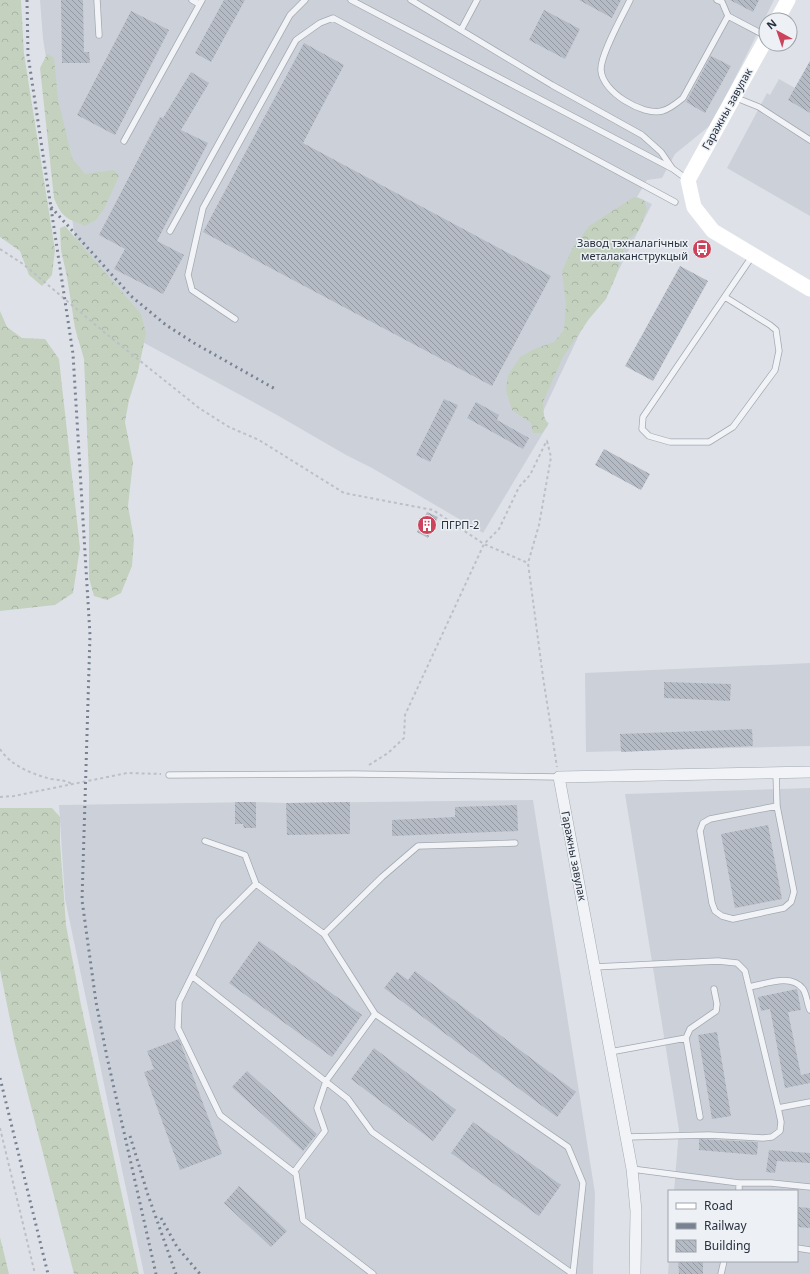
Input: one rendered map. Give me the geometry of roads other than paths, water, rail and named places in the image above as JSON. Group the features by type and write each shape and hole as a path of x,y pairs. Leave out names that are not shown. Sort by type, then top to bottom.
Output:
{"street":[{"path":"781,12 788,0"},
{"name":"Гаражны завулак","path":"688,180 758,52"},
{"path":"688,180 694,207 714,231 810,289"},
{"path":"559,777 810,772"},
{"name":"Гаражны завулак","path":"559,777 632,1169 636,1211 635,1274"}],"lane":[{"path":"97,0 99,35"},
{"path":"124,141 200,2 192,0"},
{"path":"170,231 290,15 305,0"},
{"path":"351,0 673,170 688,180"},
{"path":"412,0 552,85 642,135 661,152 673,170"},
{"path":"461,30 476,0"},
{"path":"630,0 603,58 601,71 604,80 612,92 626,101 653,112 664,111 683,98 728,16"},
{"path":"721,1 728,16 758,33"},
{"path":"234,319 192,290 188,275 203,208 296,40 320,23 333,18 675,202"},
{"path":"734,96 759,107 810,140"},
{"path":"725,297 776,330 779,351 775,370 733,426 710,442 670,442 649,436 642,429 643,417 753,255"},
{"path":"776,772 777,806 794,892 792,902 784,908 733,919 722,916 715,911 712,903 700,831 703,824 710,819 777,806"},
{"path":"169,775 354,774 559,777"},
{"path":"192,976 348,1099 372,1132 573,1274 584,1183 568,1147 375,1014 324,934 256,884 245,855 205,841"},
{"path":"324,934 382,877 418,846 515,843"},
{"path":"256,884 219,921 179,1002 178,1028 220,1115 296,1174 302,1220 373,1274"},
{"path":"594,967 718,961 737,963 745,971 781,1122 780,1131 772,1137 763,1138 709,1135 626,1137"},
{"path":"749,987 784,980 794,981 803,990 810,1010"},
{"path":"700,1117 686,1038 690,1029 716,1011 717,1004 714,989"},
{"path":"294,1172 326,1131 318,1108 326,1081 375,1014"},
{"path":"610,1052 686,1038"},
{"path":"778,1108 810,1102"},
{"path":"632,1169 739,1183 810,1187"},
{"path":"739,1183 739,1190"},
{"path":"798,1248 810,1250"},
{"path":"721,1274 724,1262"}],"railway":[{"path":"27,0 28,55 73,354 90,635 82,900 96,1002 156,1274"},
{"path":"51,207 131,296 166,325 194,343 277,390"},
{"path":"0,1078 48,1274"},
{"path":"130,1136 148,1195 176,1274"},
{"path":"161,1218 177,1247 200,1274"}],"place":[{"name":"Завод тэхналагічных металаканструкцый","path":"702,249"},
{"name":"ПГРП-2","path":"427,525"}]}
